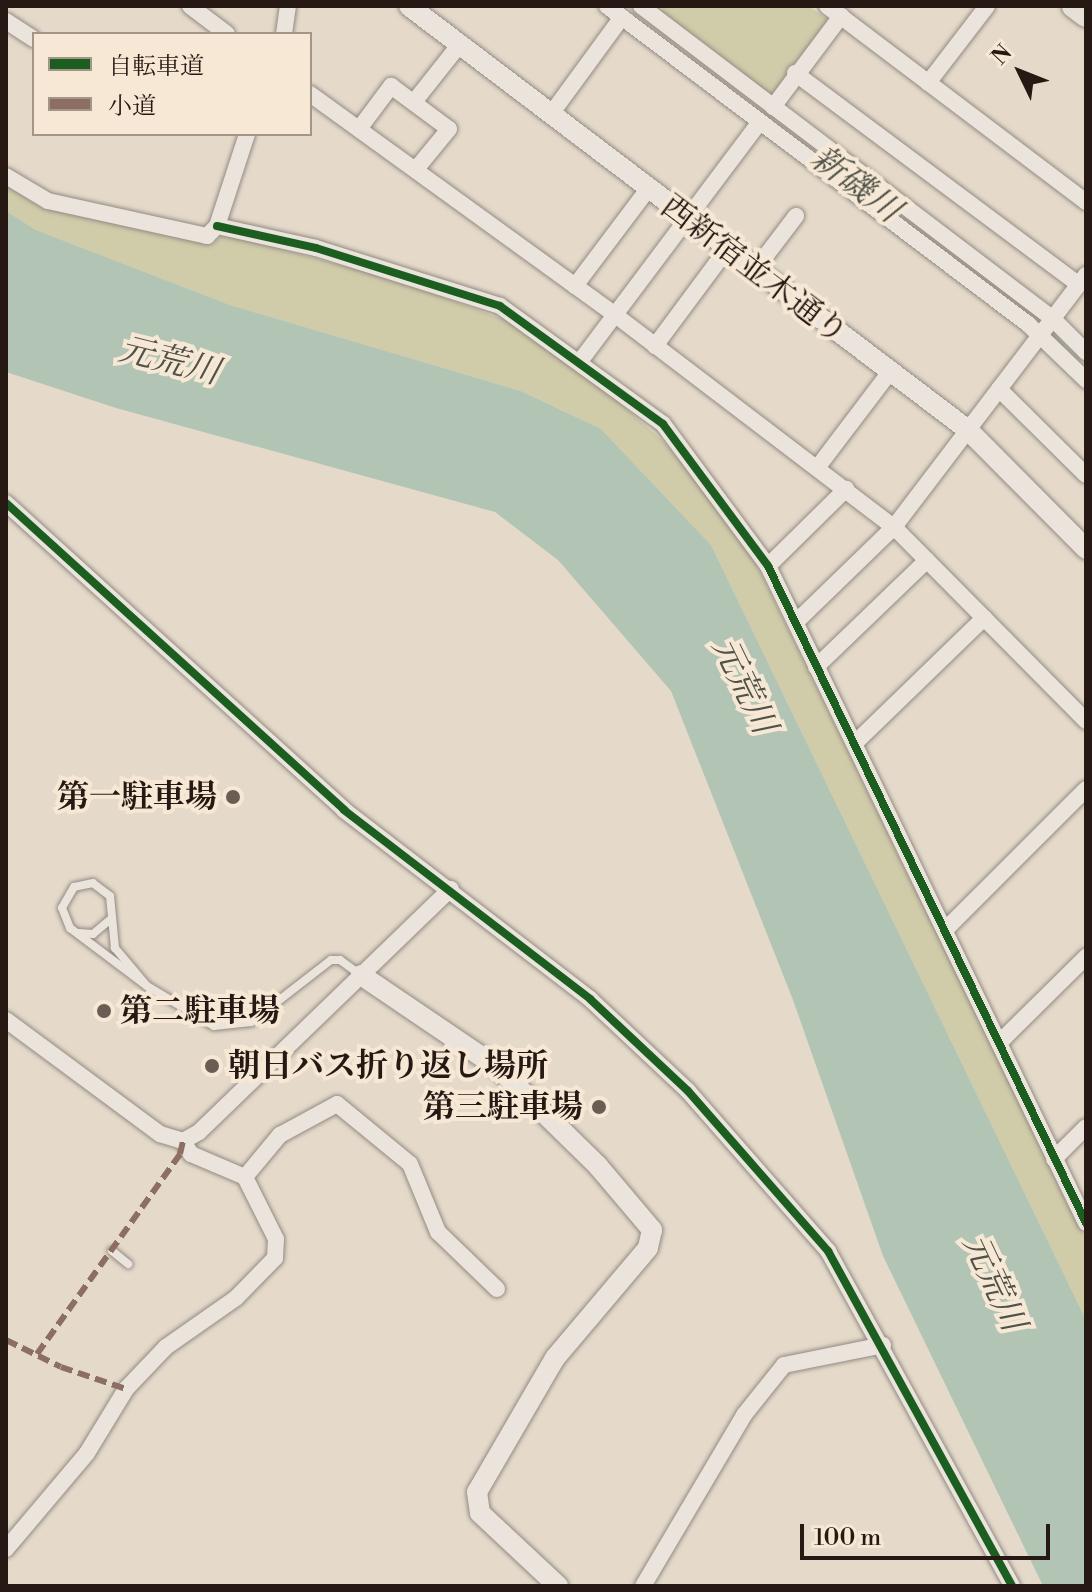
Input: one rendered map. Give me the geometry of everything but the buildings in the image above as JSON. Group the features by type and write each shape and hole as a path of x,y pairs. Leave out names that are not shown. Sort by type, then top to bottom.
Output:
{"main road":[{"path":"1074,6 1086,15"}],"street":[{"path":"190,6 224,32"},
{"path":"284,32 288,6"},
{"name":"西新宿並木通り","path":"409,6 968,430 1086,549"},
{"path":"607,6 1040,336 1086,380"},
{"path":"928,83 987,6"},
{"path":"650,9 773,107 1053,319 1086,352"},
{"path":"773,107 834,11 1086,202"},
{"path":"551,114 622,17"},
{"path":"6,21 32,38"},
{"path":"414,102 460,44"},
{"path":"795,73 1082,280 894,527 796,622"},
{"path":"359,129 391,86 449,129 417,168"},
{"path":"312,95 417,168 614,314 894,527 1086,721"},
{"path":"581,360 760,122"},
{"path":"6,176 48,201 207,236 217,226 242,136"},
{"path":"575,286 648,189"},
{"path":"755,270 796,216"},
{"path":"217,226 316,248 500,306 581,360 663,424 768,566 1001,1041 1054,1159 1081,1195 1086,1223"},
{"path":"655,346 727,249"},
{"path":"817,468 890,372"},
{"path":"999,389 1086,475"},
{"path":"768,566 846,489"},
{"path":"6,503 344,810 451,889 590,999 688,1091 828,1251 883,1345 1012,1586"},
{"path":"816,667 927,560"},
{"path":"855,743 984,618"},
{"path":"945,930 1086,789"},
{"path":"183,1141 199,1132 451,889"},
{"path":"1001,1041 1086,957"},
{"path":"361,975 497,1067 598,1166 652,1230 648,1248 555,1358 477,1492 480,1513 558,1586"},
{"path":"6,1020 160,1134 183,1141 191,1154 245,1177 276,1239 275,1258 236,1298 166,1347 126,1389 87,1453 6,1549"},
{"path":"245,1177 280,1135 337,1104 410,1164 438,1232 497,1289"},
{"path":"1054,1159 1086,1127"},
{"path":"643,1586 744,1415 784,1365 883,1345"}],"lane":[{"path":"147,986 115,948 110,896 93,883 82,884 66,896 62,908 70,928 147,986 198,1020 233,1027 284,1001 331,960 340,960 361,975"},
{"path":"70,928 93,934 112,919"},
{"path":"112,1251 128,1264"}],"shaded area":[{"path":"665,6 809,6 830,22 768,102 657,17"},
{"path":"6,185 42,208 213,244 224,234 392,279 511,322 577,365 663,441 741,533 1086,1239 1086,1320 711,545 601,429 521,391 230,305 36,230 6,211"}],"water":[{"name":"元荒川","path":"6,211 36,230 230,305 521,391 601,429 711,545 1086,1320 1086,1586 1043,1586 883,1256 793,1000 671,691 558,560 495,512 116,408 6,372"}],"waterway":[{"name":"新磯川","path":"1047,330 1062,346"}],"marked path":[{"path":"37,1354 180,1154 183,1141"},
{"path":"6,1340 61,1367 126,1389"}],"cycle path":[{"path":"217,226 316,248 500,306 663,424 768,566 1086,1223"},
{"path":"6,503 344,810 590,999 688,1091 828,1251 1012,1586"}],"place":[{"name":"第一駐車場","path":"233,797"},
{"name":"第二駐車場","path":"104,1011"},
{"name":"朝日バス折り返し場所","path":"212,1066"},
{"name":"第三駐車場","path":"599,1107"}]}
